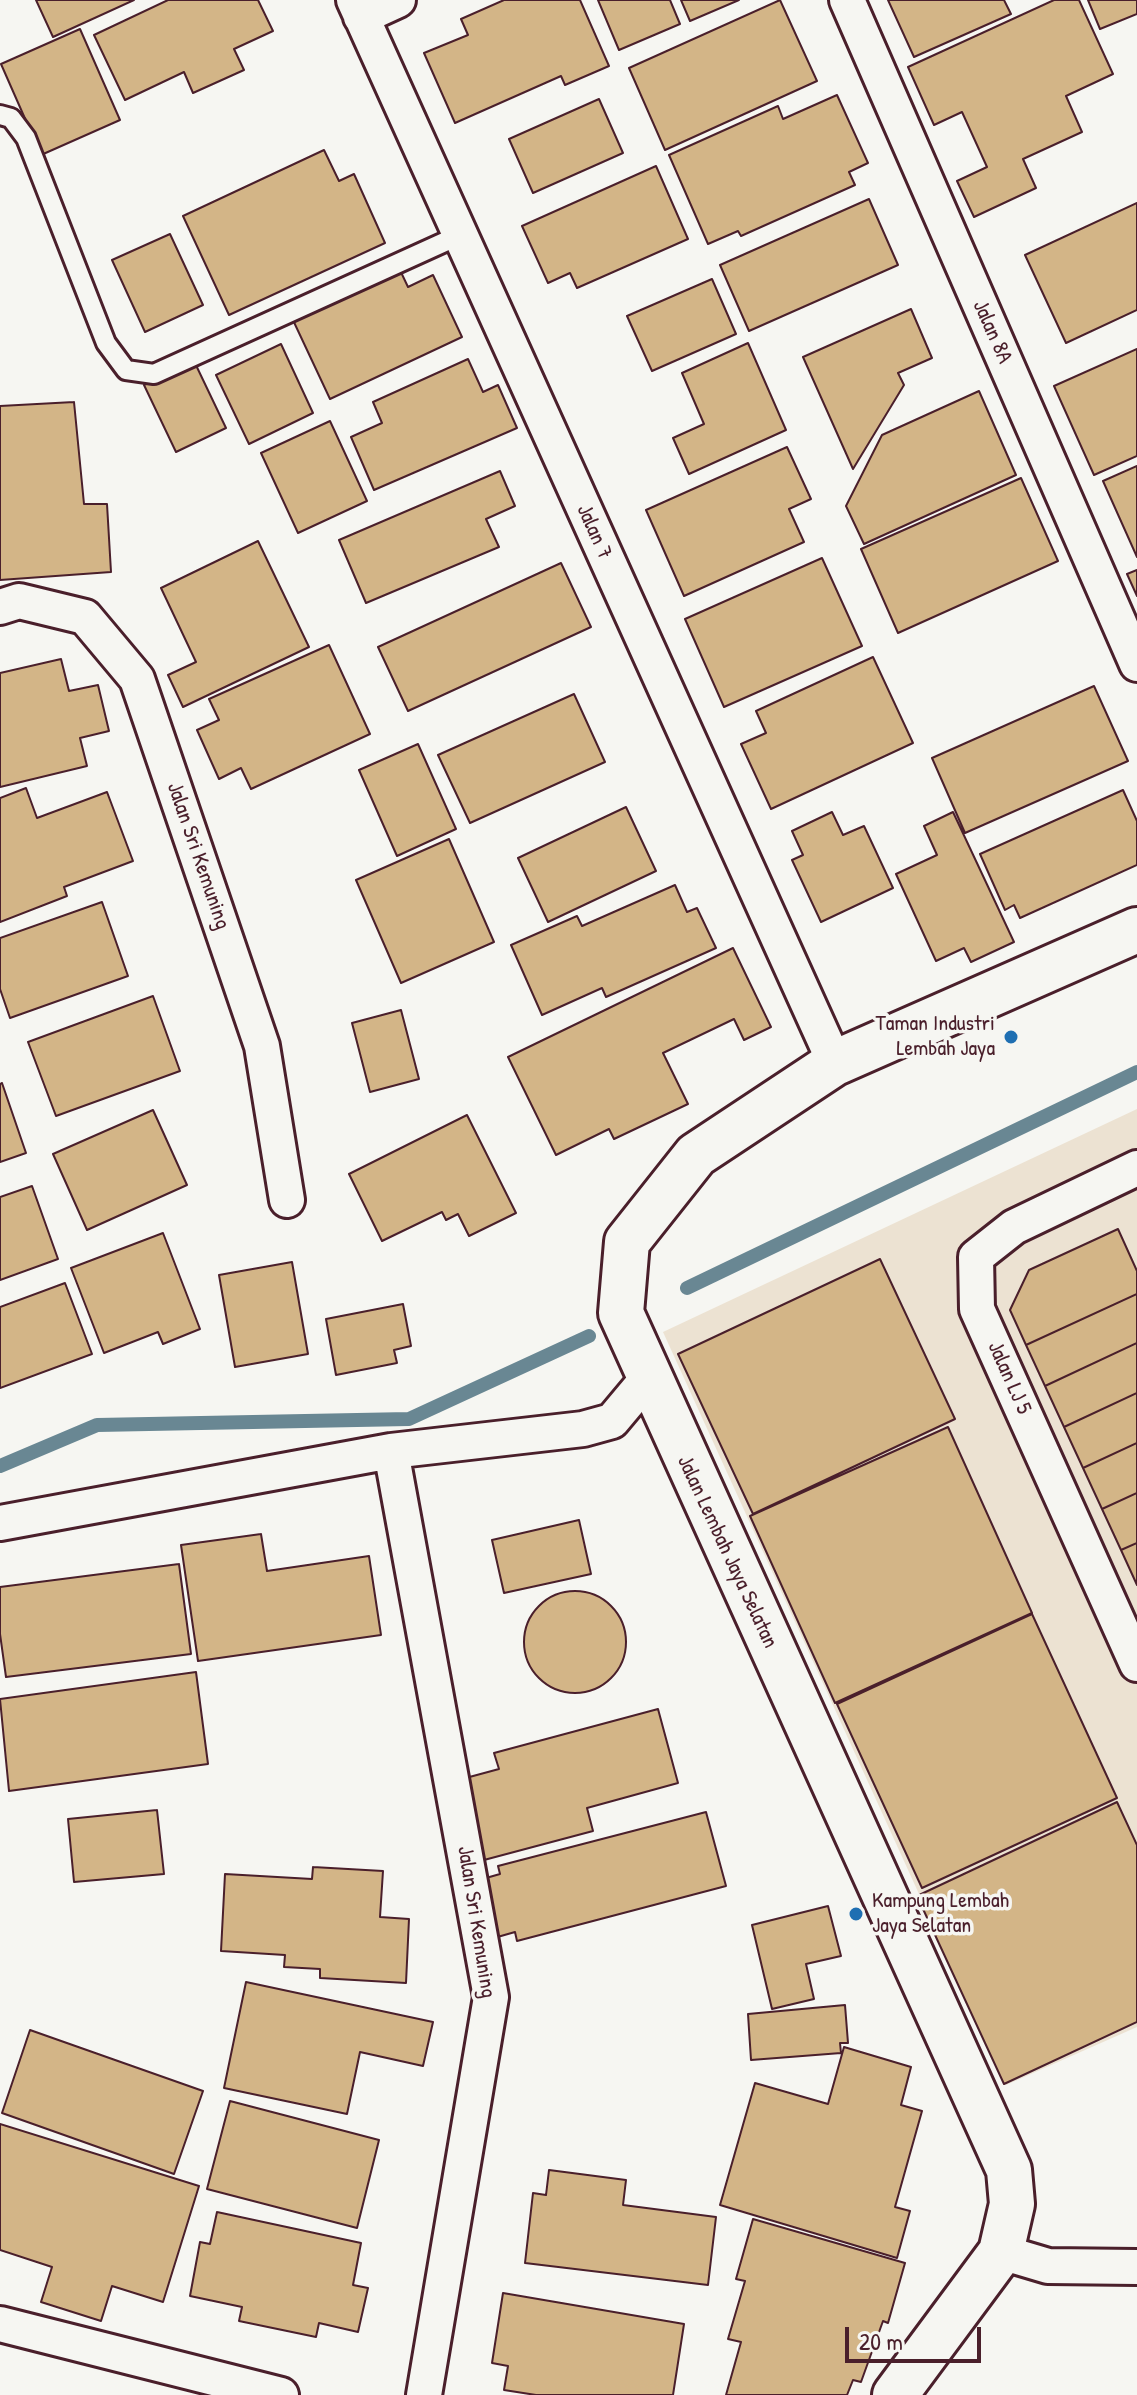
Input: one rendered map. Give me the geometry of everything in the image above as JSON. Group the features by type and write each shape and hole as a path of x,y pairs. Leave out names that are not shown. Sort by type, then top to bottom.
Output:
{"street":[{"path":"358,8 398,0"},
{"name":"Jalan 8A","path":"847,0 1137,664"},
{"name":"Jalan 7","path":"358,8 835,1063"},
{"name":"Jalan Sri Kemuning","path":"0,607 19,601 85,617 137,679 262,1046 287,1200"},
{"name":"Jalan Lembah Jaya Selatan","path":"895,2395 1001,2252 1012,2204 1009,2170 621,1313 627,1242 696,1155 835,1063 1137,930"},
{"name":"Jalan LJ 5","path":"1137,1168 1014,1227 976,1257 977,1309 1137,1664"},
{"path":"0,1523 391,1451 597,1425 612,1421 648,1378"},
{"name":"Jalan Sri Kemuning","path":"391,1451 491,1997 424,2395"},
{"path":"1001,2252 1048,2266 1137,2267"},
{"path":"0,2324 281,2395"}],"lane":[{"path":"0,115 11,118 26,138 106,343 126,370 154,374 460,235"}],"shaded area":[{"path":"1137,1109 1137,2027 1006,2085 663,1332"}],"building":[{"path":"36,0 134,0 53,37"},
{"path":"168,0 258,0 273,31 234,49 244,70 193,93 184,72 125,100 94,35"},
{"path":"504,0 580,0 609,66 565,85 561,76 455,123 424,53 468,35 461,19"},
{"path":"598,0 670,0 680,24 619,50"},
{"path":"681,0 739,0 690,21"},
{"path":"780,0 817,81 665,150 629,68"},
{"path":"888,0 1004,0 1011,14 914,57"},
{"path":"1054,0 1079,0 1113,74 1066,96 1082,132 1023,159 1036,188 974,217 957,181 987,167 962,112 934,125 908,67"},
{"path":"1088,0 1137,0 1137,14 1100,29"},
{"path":"80,29 120,120 41,155 1,64"},
{"path":"837,95 868,163 849,172 855,185 741,236 738,231 708,244 669,155 778,106 783,119"},
{"path":"599,99 623,153 533,193 509,139"},
{"path":"324,150 339,181 354,174 385,243 229,315 183,216"},
{"path":"656,166 688,239 577,288 570,273 548,283 522,226"},
{"path":"869,199 898,265 749,331 720,265"},
{"path":"1137,203 1137,310 1066,343 1025,255"},
{"path":"170,234 203,305 145,332 112,260"},
{"path":"399,268 408,287 433,275 462,337 330,399 292,318"},
{"path":"712,279 736,334 652,371 627,316"},
{"path":"911,309 932,358 898,373 904,385 853,469 803,357"},
{"path":"748,343 786,430 689,474 673,438 704,424 682,373"},
{"path":"281,344 313,413 249,444 216,375"},
{"path":"1137,349 1137,456 1094,475 1054,386"},
{"path":"468,359 483,392 498,385 517,428 374,490 351,437 382,423 373,402"},
{"path":"194,361 226,428 176,452 144,385"},
{"path":"979,391 1016,475 864,544 846,506 882,435"},
{"path":"74,402 84,504 107,504 111,572 0,580 0,406"},
{"path":"330,421 367,501 298,533 261,453"},
{"path":"787,447 811,499 789,509 804,542 684,596 646,510"},
{"path":"1137,466 1137,557 1103,481"},
{"path":"500,471 515,506 486,519 499,547 366,603 339,540"},
{"path":"1021,478 1058,561 898,633 861,549"},
{"path":"258,541 309,647 183,707 168,675 196,662 161,588"},
{"path":"822,558 862,646 724,707 685,619"},
{"path":"561,563 591,627 408,711 378,647"},
{"path":"1137,570 1137,596 1127,574"},
{"path":"329,645 370,734 251,789 241,768 219,779 197,730 219,720 209,699"},
{"path":"873,657 913,743 771,809 741,744 766,733 756,711"},
{"path":"61,659 69,691 98,685 109,731 80,738 87,766 0,787 0,673"},
{"path":"1094,686 1128,761 965,833 932,758"},
{"path":"574,694 605,762 470,823 438,755"},
{"path":"418,744 456,829 397,856 359,770"},
{"path":"26,788 37,818 107,792 133,861 64,887 67,896 0,922 0,798"},
{"path":"1123,790 1137,821 1137,865 1020,918 1014,905 1005,910 980,854"},
{"path":"626,807 656,871 548,922 518,858"},
{"path":"832,812 843,835 864,826 893,888 821,922 792,860 803,855 792,831"},
{"path":"953,812 1014,942 971,962 964,948 936,961 896,874 937,855 924,826"},
{"path":"449,839 494,942 401,983 356,880"},
{"path":"675,885 687,912 697,908 716,948 606,997 602,988 542,1015 511,945 577,916 582,926"},
{"path":"102,902 128,976 10,1018 0,989 0,938"},
{"path":"733,948 771,1027 744,1040 734,1019 663,1053 688,1104 614,1139 609,1129 556,1155 508,1057"},
{"path":"153,996 180,1071 56,1116 28,1042"},
{"path":"401,1010 419,1079 370,1092 352,1023"},
{"path":"0,1084 26,1153 0,1162"},
{"path":"153,1110 187,1185 87,1230 53,1154"},
{"path":"467,1115 516,1213 469,1236 458,1214 446,1220 442,1212 382,1241 349,1174"},
{"path":"32,1186 58,1259 0,1280 0,1197"},
{"path":"1118,1229 1137,1271 1137,1294 1026,1345 1010,1310 1029,1270"},
{"path":"163,1233 200,1329 163,1344 158,1332 104,1353 71,1268"},
{"path":"880,1259 955,1419 753,1514 678,1354"},
{"path":"292,1262 308,1354 235,1367 219,1275"},
{"path":"65,1283 92,1354 0,1388 0,1307"},
{"path":"1137,1294 1137,1343 1045,1386 1026,1345"},
{"path":"403,1304 411,1346 394,1350 397,1363 336,1375 326,1319"},
{"path":"1137,1343 1137,1393 1064,1427 1045,1386"},
{"path":"1137,1393 1137,1443 1083,1468 1064,1427"},
{"path":"948,1427 1032,1613 835,1703 750,1516"},
{"path":"1137,1443 1137,1493 1102,1509 1083,1468"},
{"path":"1137,1493 1137,1543 1121,1550 1102,1509"},
{"path":"579,1520 591,1574 504,1593 492,1540"},
{"path":"261,1534 267,1571 369,1556 381,1635 198,1661 181,1545"},
{"path":"1137,1543 1137,1585 1121,1550"},
{"path":"179,1564 191,1654 6,1677 0,1634 0,1587"},
{"path":"575,1591 594,1595 611,1606 622,1623 626,1642 622,1661 611,1678 594,1689 575,1693 556,1689 539,1678 528,1661 524,1642 528,1623 539,1606 556,1595"},
{"path":"1032,1614 1117,1798 922,1888 837,1704"},
{"path":"196,1672 208,1764 9,1791 0,1699"},
{"path":"658,1709 678,1783 587,1808 593,1831 484,1860 462,1779 499,1769 494,1753"},
{"path":"1117,1802 1137,1845 1137,2022 1004,2084 917,1896"},
{"path":"157,1810 164,1874 74,1882 68,1819"},
{"path":"706,1812 726,1886 517,1941 515,1932 494,1938 479,1880 500,1874 498,1866"},
{"path":"313,1867 383,1871 380,1917 409,1919 406,1983 320,1978 320,1969 284,1967 285,1955 221,1951 225,1874 312,1879"},
{"path":"828,1906 841,1956 806,1964 814,1999 772,2009 752,1925"},
{"path":"246,1982 433,2022 423,2066 360,2052 347,2114 224,2088"},
{"path":"845,2005 848,2043 840,2043 841,2053 751,2060 748,2014"},
{"path":"30,2030 203,2091 174,2174 2,2113"},
{"path":"844,2047 911,2067 901,2105 922,2111 895,2207 910,2211 897,2258 720,2205 755,2083 828,2104"},
{"path":"230,2101 379,2140 357,2228 207,2189"},
{"path":"0,2124 199,2186 163,2302 112,2286 101,2321 41,2302 52,2267 0,2250"},
{"path":"549,2170 626,2180 623,2205 716,2217 708,2285 525,2263 533,2193 546,2195"},
{"path":"217,2212 361,2243 353,2285 368,2288 358,2332 319,2323 316,2337 239,2321 242,2307 190,2296 200,2242 210,2244"},
{"path":"753,2219 905,2263 888,2323 883,2321 861,2382 853,2380 847,2395 726,2395 741,2342 728,2339 745,2281 736,2279"},
{"path":"503,2293 684,2324 673,2395 536,2395 504,2390 508,2366 492,2363"}],"waterway":[{"path":"687,1288 1137,1072"},
{"path":"0,1466 97,1425 409,1419 589,1336"}],"place":[{"name":"Taman Industri Lembah Jaya","path":"1011,1037"},
{"name":"Kampung Lembah Jaya Selatan","path":"856,1914"}]}
